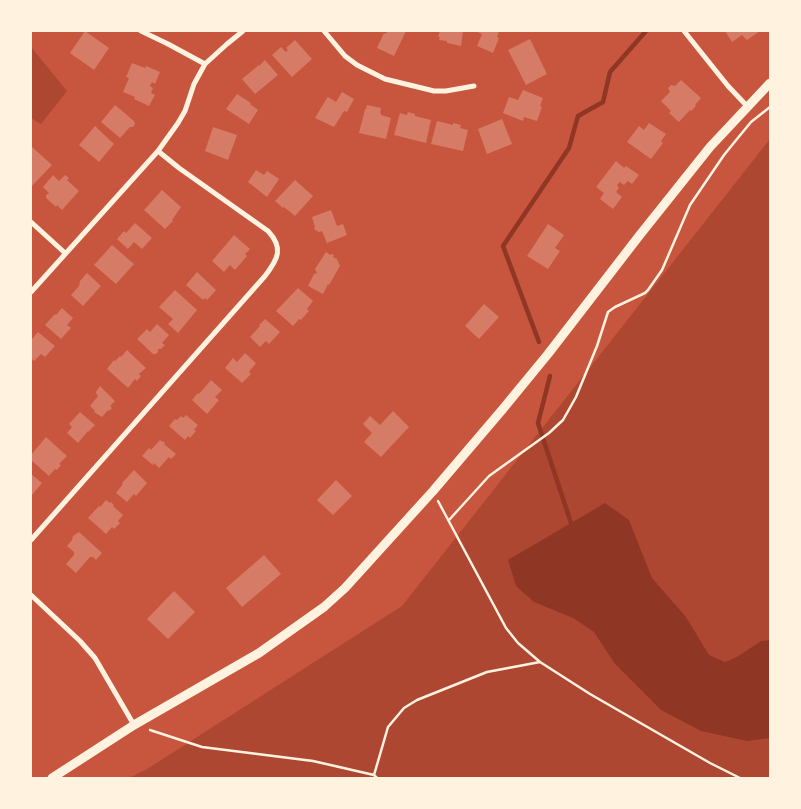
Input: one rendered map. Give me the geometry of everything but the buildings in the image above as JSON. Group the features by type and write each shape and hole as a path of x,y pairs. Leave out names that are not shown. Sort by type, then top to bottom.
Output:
{"street":[{"path":"141,31 205,64"},
{"path":"31,292 158,151 185,111 194,84 205,64 243,31"},
{"path":"324,31 345,56 356,65 385,79 434,91 474,86"},
{"path":"684,31 728,86 747,106"},
{"path":"52,778 134,724 259,653 324,606 345,588 502,410 710,147 770,83"},
{"path":"31,540 265,276 277,257 278,247 276,239 268,231 158,151"},
{"path":"31,222 65,253"},
{"path":"31,595 80,641 95,658 134,724"}],"path":[{"path":"449,520 489,476 549,433 563,420 576,396 597,346 608,312 648,290 662,270 690,205 724,154 751,122 770,107"},
{"path":"433,490 506,628 518,643 540,662 590,694 710,763 740,778"},
{"path":"134,724 202,747 313,761 376,776 388,727 404,708 417,700 487,672 540,662"}],"shaded area":[{"path":"31,47 67,91 41,124 31,118"},
{"path":"770,139 770,778 129,778 147,769 402,606"},
{"path":"605,503 629,520 652,578 686,617 709,655 725,662 737,657 761,641 770,640 770,738 747,741 701,731 661,710 615,664 594,632 573,618 534,602 516,586 508,560"}],"waterway":[{"path":"539,342 503,246 569,148 578,116 603,102 610,72 646,31"},
{"path":"550,376 538,423 571,523"}]}
